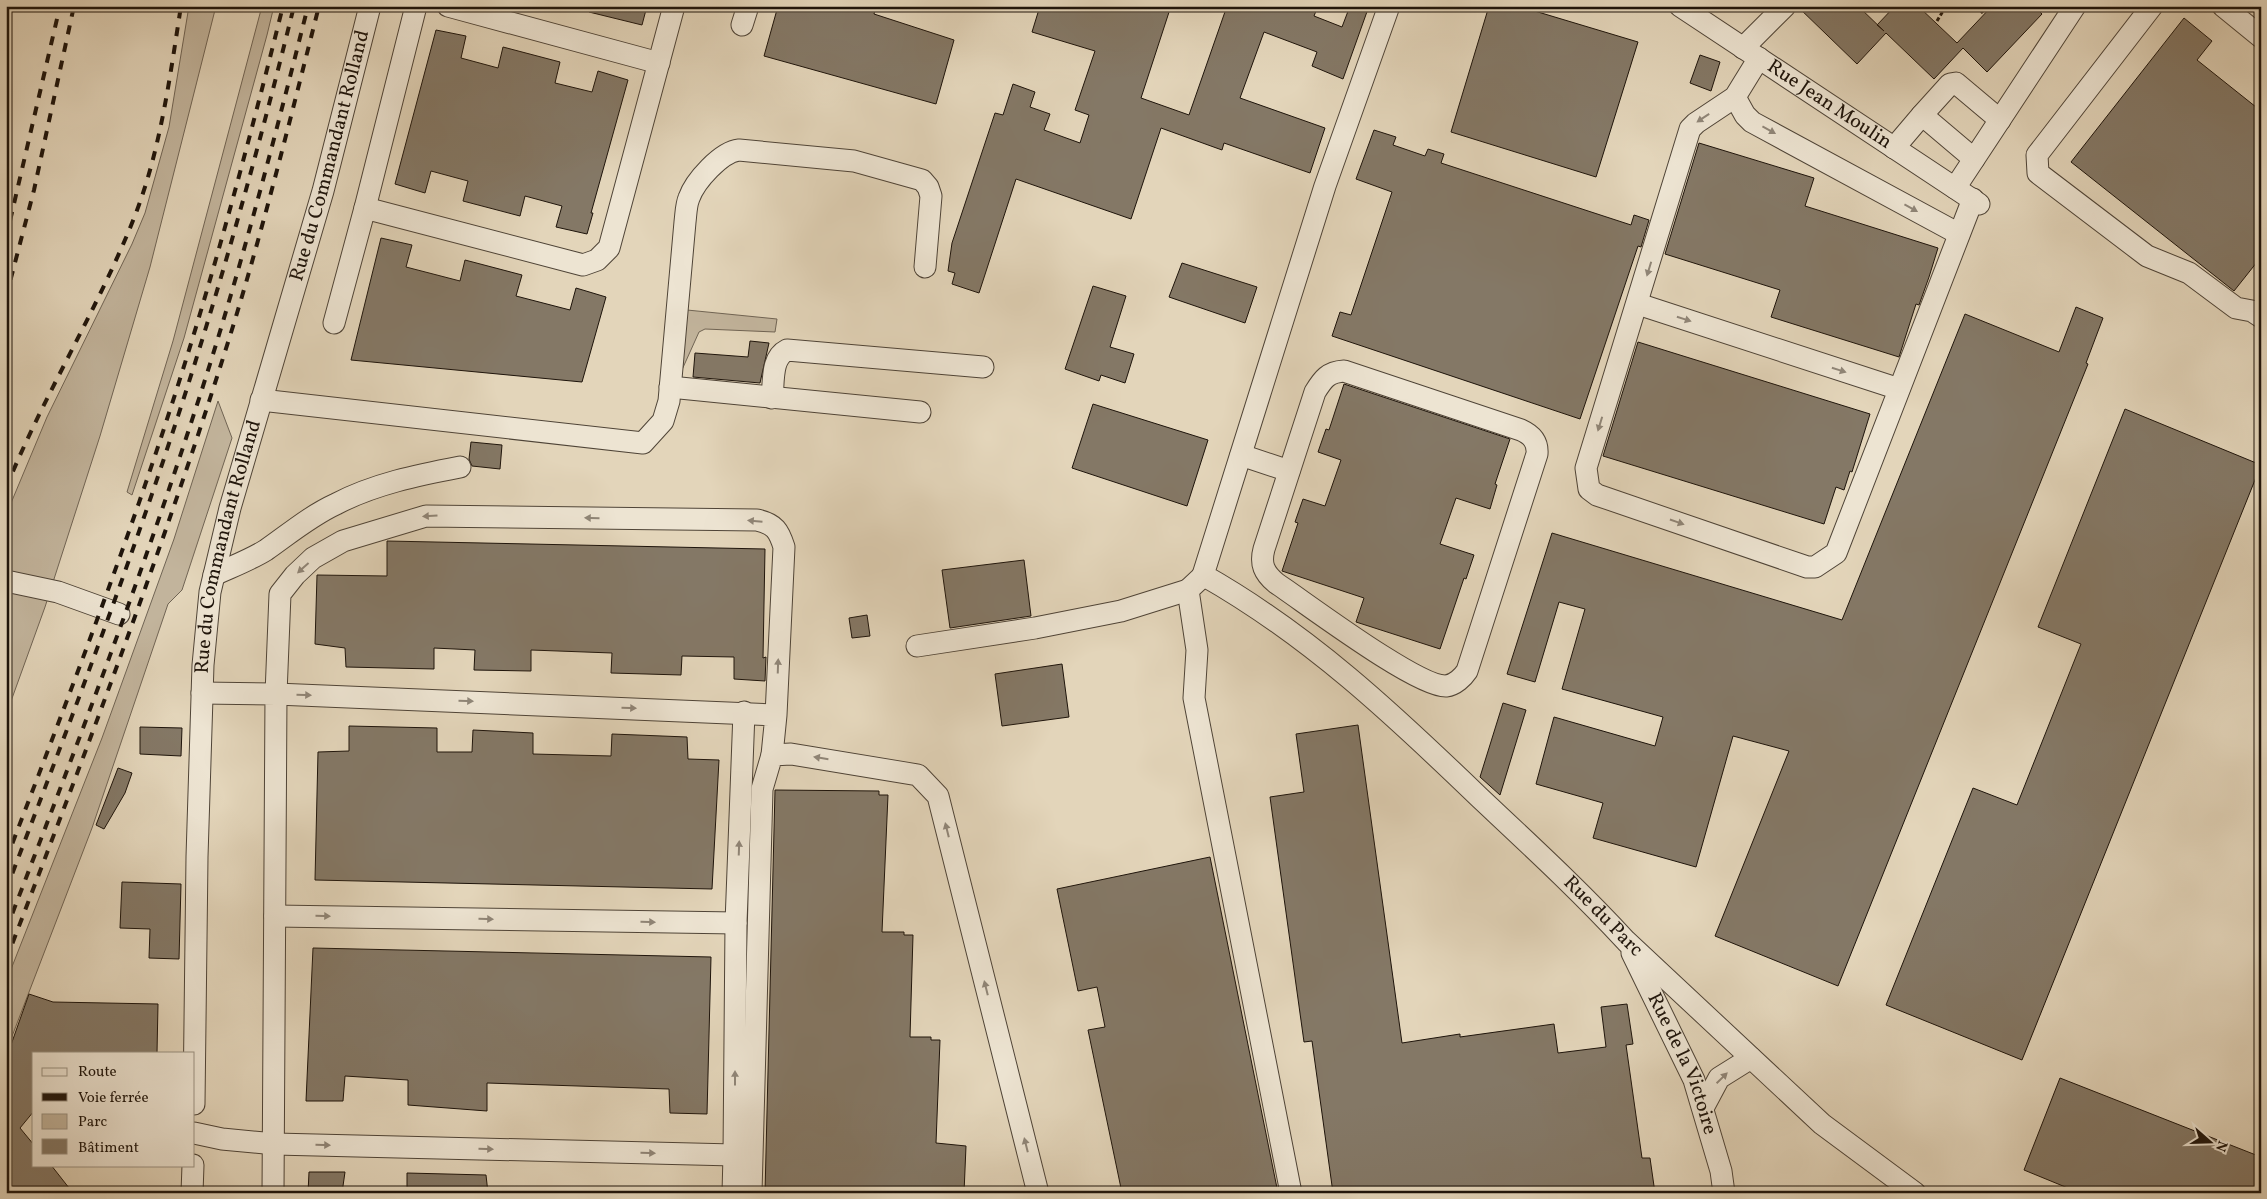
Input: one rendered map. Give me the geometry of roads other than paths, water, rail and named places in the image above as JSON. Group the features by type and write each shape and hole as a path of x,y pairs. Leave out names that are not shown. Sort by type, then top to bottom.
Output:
{"street":[{"name":"Rue du Commandant Rolland","path":"195,1052 197,857 202,694 210,592 230,508 323,191 370,6"},
{"path":"334,323 416,6"},
{"path":"448,6 659,63"},
{"path":"365,208 583,265 597,260 610,248 674,6"},
{"path":"917,646 1035,628 1111,613 1188,590 1204,575 1325,186 1389,6"},
{"name":"Rue Jean Moulin","path":"1680,6 1976,202 1959,234"},
{"path":"1735,97 1745,115 1752,122 1959,234 1836,553 1815,567 1807,566 1597,495 1589,489 1586,468 1638,304 1690,129 1735,97 1751,53 1785,6"},
{"path":"1954,188 2075,6"},
{"path":"2152,6 2037,155 2038,173 2147,256 2189,273 2236,308 2252,311 2261,317"},
{"path":"2222,6 2261,36"},
{"path":"1894,148 1950,84 1956,83 2000,120"},
{"path":"1922,115 1974,159"},
{"path":"261,400 643,443 664,421 670,387 685,222 689,198 700,177 731,151 739,150 854,161 922,180 928,187 931,196 925,267"},
{"path":"1638,304 1899,389"},
{"path":"772,398 776,359 780,353 787,350 983,367"},
{"path":"1344,371 1530,434 1538,446 1537,454 1467,671 1457,682 1447,686 1429,682 1401,668 1268,577 1263,568 1262,558 1289,472 1316,392 1324,377 1334,372 1344,371"},
{"path":"670,387 920,412"},
{"path":"1241,455 1289,472"},
{"path":"214,575 264,550 310,518 338,503 372,489 423,474 460,467"},
{"path":"273,1193 275,1144 276,694 280,594 295,574 313,558 343,541 426,516 757,520 766,522 779,532 784,547 776,715 772,755 762,789 752,1193"},
{"name":"Rue du Parc","path":"1204,575 1296,635 1346,673 1410,730 1590,903 1626,941 1822,1124 1915,1193"},
{"path":"6,581 58,592 119,614"},
{"path":"1188,590 1197,650 1194,698 1291,1193"},
{"path":"202,694 276,694 744,712 776,715"},
{"path":"733,1193 736,923 744,712"},
{"path":"772,755 791,754 918,775 938,796 1038,1193"},
{"path":"275,916 736,923"},
{"name":"Rue de la Victoire","path":"1626,941 1694,1080 1720,1171 1724,1193"},
{"path":"1703,1108 1719,1078 1751,1058"},
{"path":"195,1133 222,1139 275,1144 734,1155"},
{"path":"192,1193 193,1166"}],"railway":[{"path":"6,238 60,6"},
{"path":"6,297 34,190 74,6"},
{"path":"6,488 37,419 105,283 136,213 145,188 158,137 169,85 181,6"},
{"path":"6,860 112,580 170,410 230,210 283,6"},
{"path":"6,890 117,595 178,416 240,212 294,6"},
{"path":"6,930 126,612 192,420 239,266 308,6"},
{"path":"6,960 125,643 182,484 234,323 257,244 319,6"}]}
